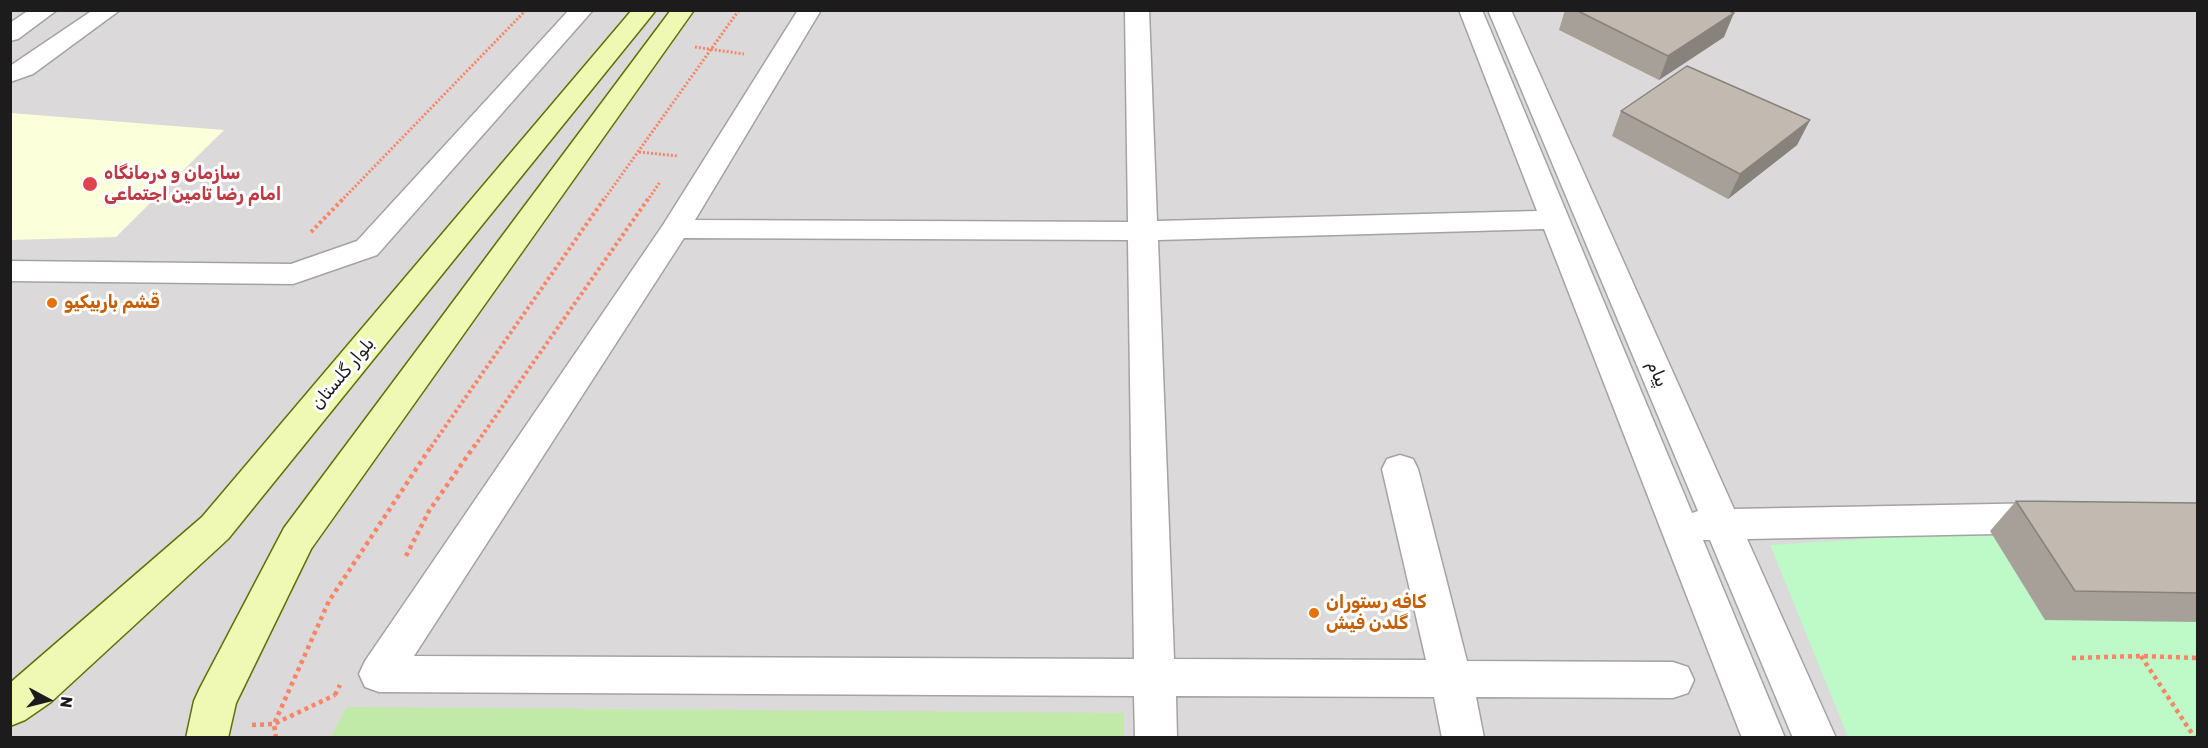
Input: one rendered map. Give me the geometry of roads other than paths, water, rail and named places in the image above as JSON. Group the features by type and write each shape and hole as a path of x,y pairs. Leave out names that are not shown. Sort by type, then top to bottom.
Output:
{"main road":[{"name":"بلوار گلستان","path":"10,707 36,689 214,528 645,10"},
{"path":"208,731 215,700 297,539 683,10"}],"street":[{"path":"10,34 46,10"},
{"path":"10,75 24,69 109,10"},
{"path":"10,271 292,274 367,248 582,10"},
{"path":"810,10 675,229 362,675 1673,680"},
{"path":"1137,10 1156,738"},
{"name":"پیام","path":"1470,10 1764,738"},
{"name":"پیام","path":"1499,10 1815,738"},
{"path":"675,229 1143,231 1555,220"},
{"path":"1400,469 1463,738"},
{"path":"1679,525 2079,517"}],"place":[{"name":"سازمان و درمانگاه امام رضا تامین اجتماعی","path":"90,184"},
{"name":"قشم باربیکیو","path":"52,303"},
{"name":"کافه رستوران گلدن فیش","path":"1314,613"}]}
